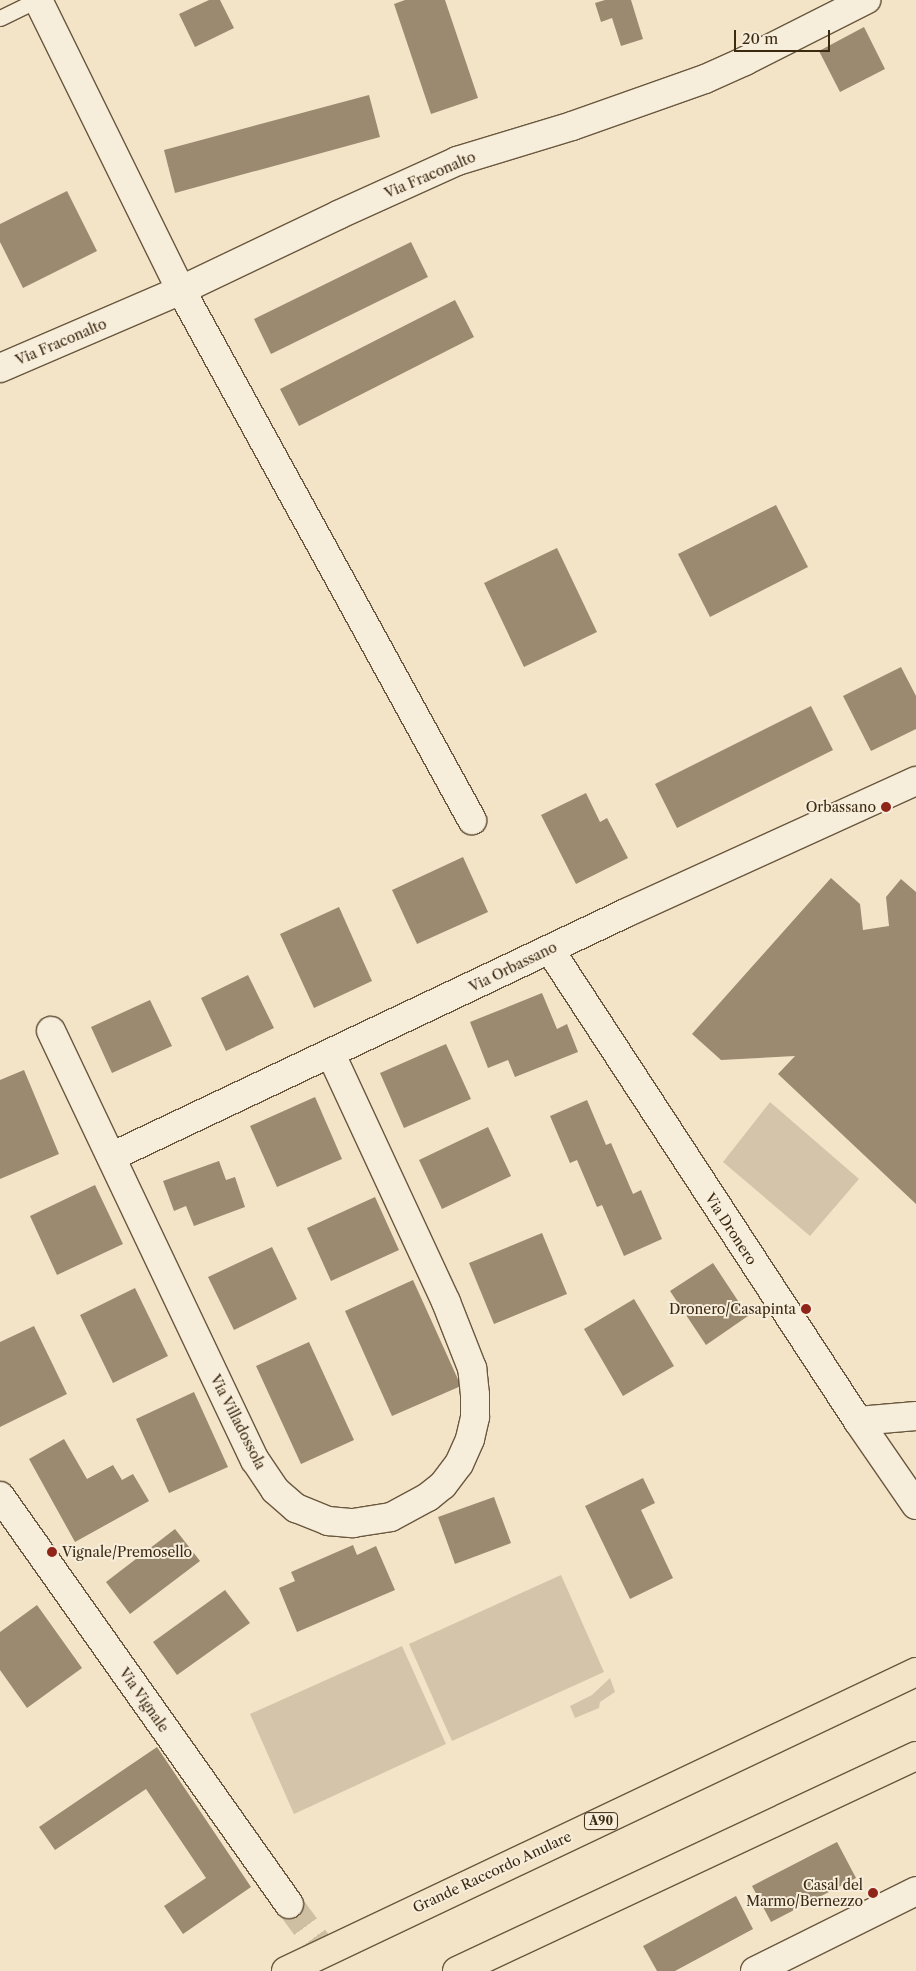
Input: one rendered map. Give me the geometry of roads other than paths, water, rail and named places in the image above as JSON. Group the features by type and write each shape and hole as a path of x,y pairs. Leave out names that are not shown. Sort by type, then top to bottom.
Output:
{"highway":[{"name":"Grande Raccordo Anulare","path":"286,1971 916,1672"},
{"path":"457,1971 916,1756"}],"street":[{"path":"37,0 182,290 472,820"},
{"name":"Via Fraconalto","path":"0,368 182,290 338,214 457,162 581,123 705,79 866,0"},
{"name":"Via Orbassano","path":"111,1157 628,912 916,782"},
{"name":"Via Dronero","path":"550,950 858,1421 916,1505"},
{"name":"Via Villadossola","path":"51,1031 255,1460 275,1490 305,1513 340,1523 379,1520 405,1510 428,1497 443,1485 459,1464 470,1439 475,1417 473,1375 446,1302 331,1054"},
{"path":"858,1421 916,1416"},
{"name":"Via Vignale","path":"0,1496 289,1904"},
{"path":"755,1971 916,1891"}],"lane":[{"path":"0,18 37,0"}],"tunnel":[{"path":"289,1904 338,1971"}],"place":[{"name":"Orbassano","path":"886,807"},
{"name":"Dronero/Casapinta","path":"806,1309"},
{"name":"Vignale/Premosello","path":"52,1552"},
{"name":"Casal del Marmo/Bernezzo","path":"873,1893"}]}
